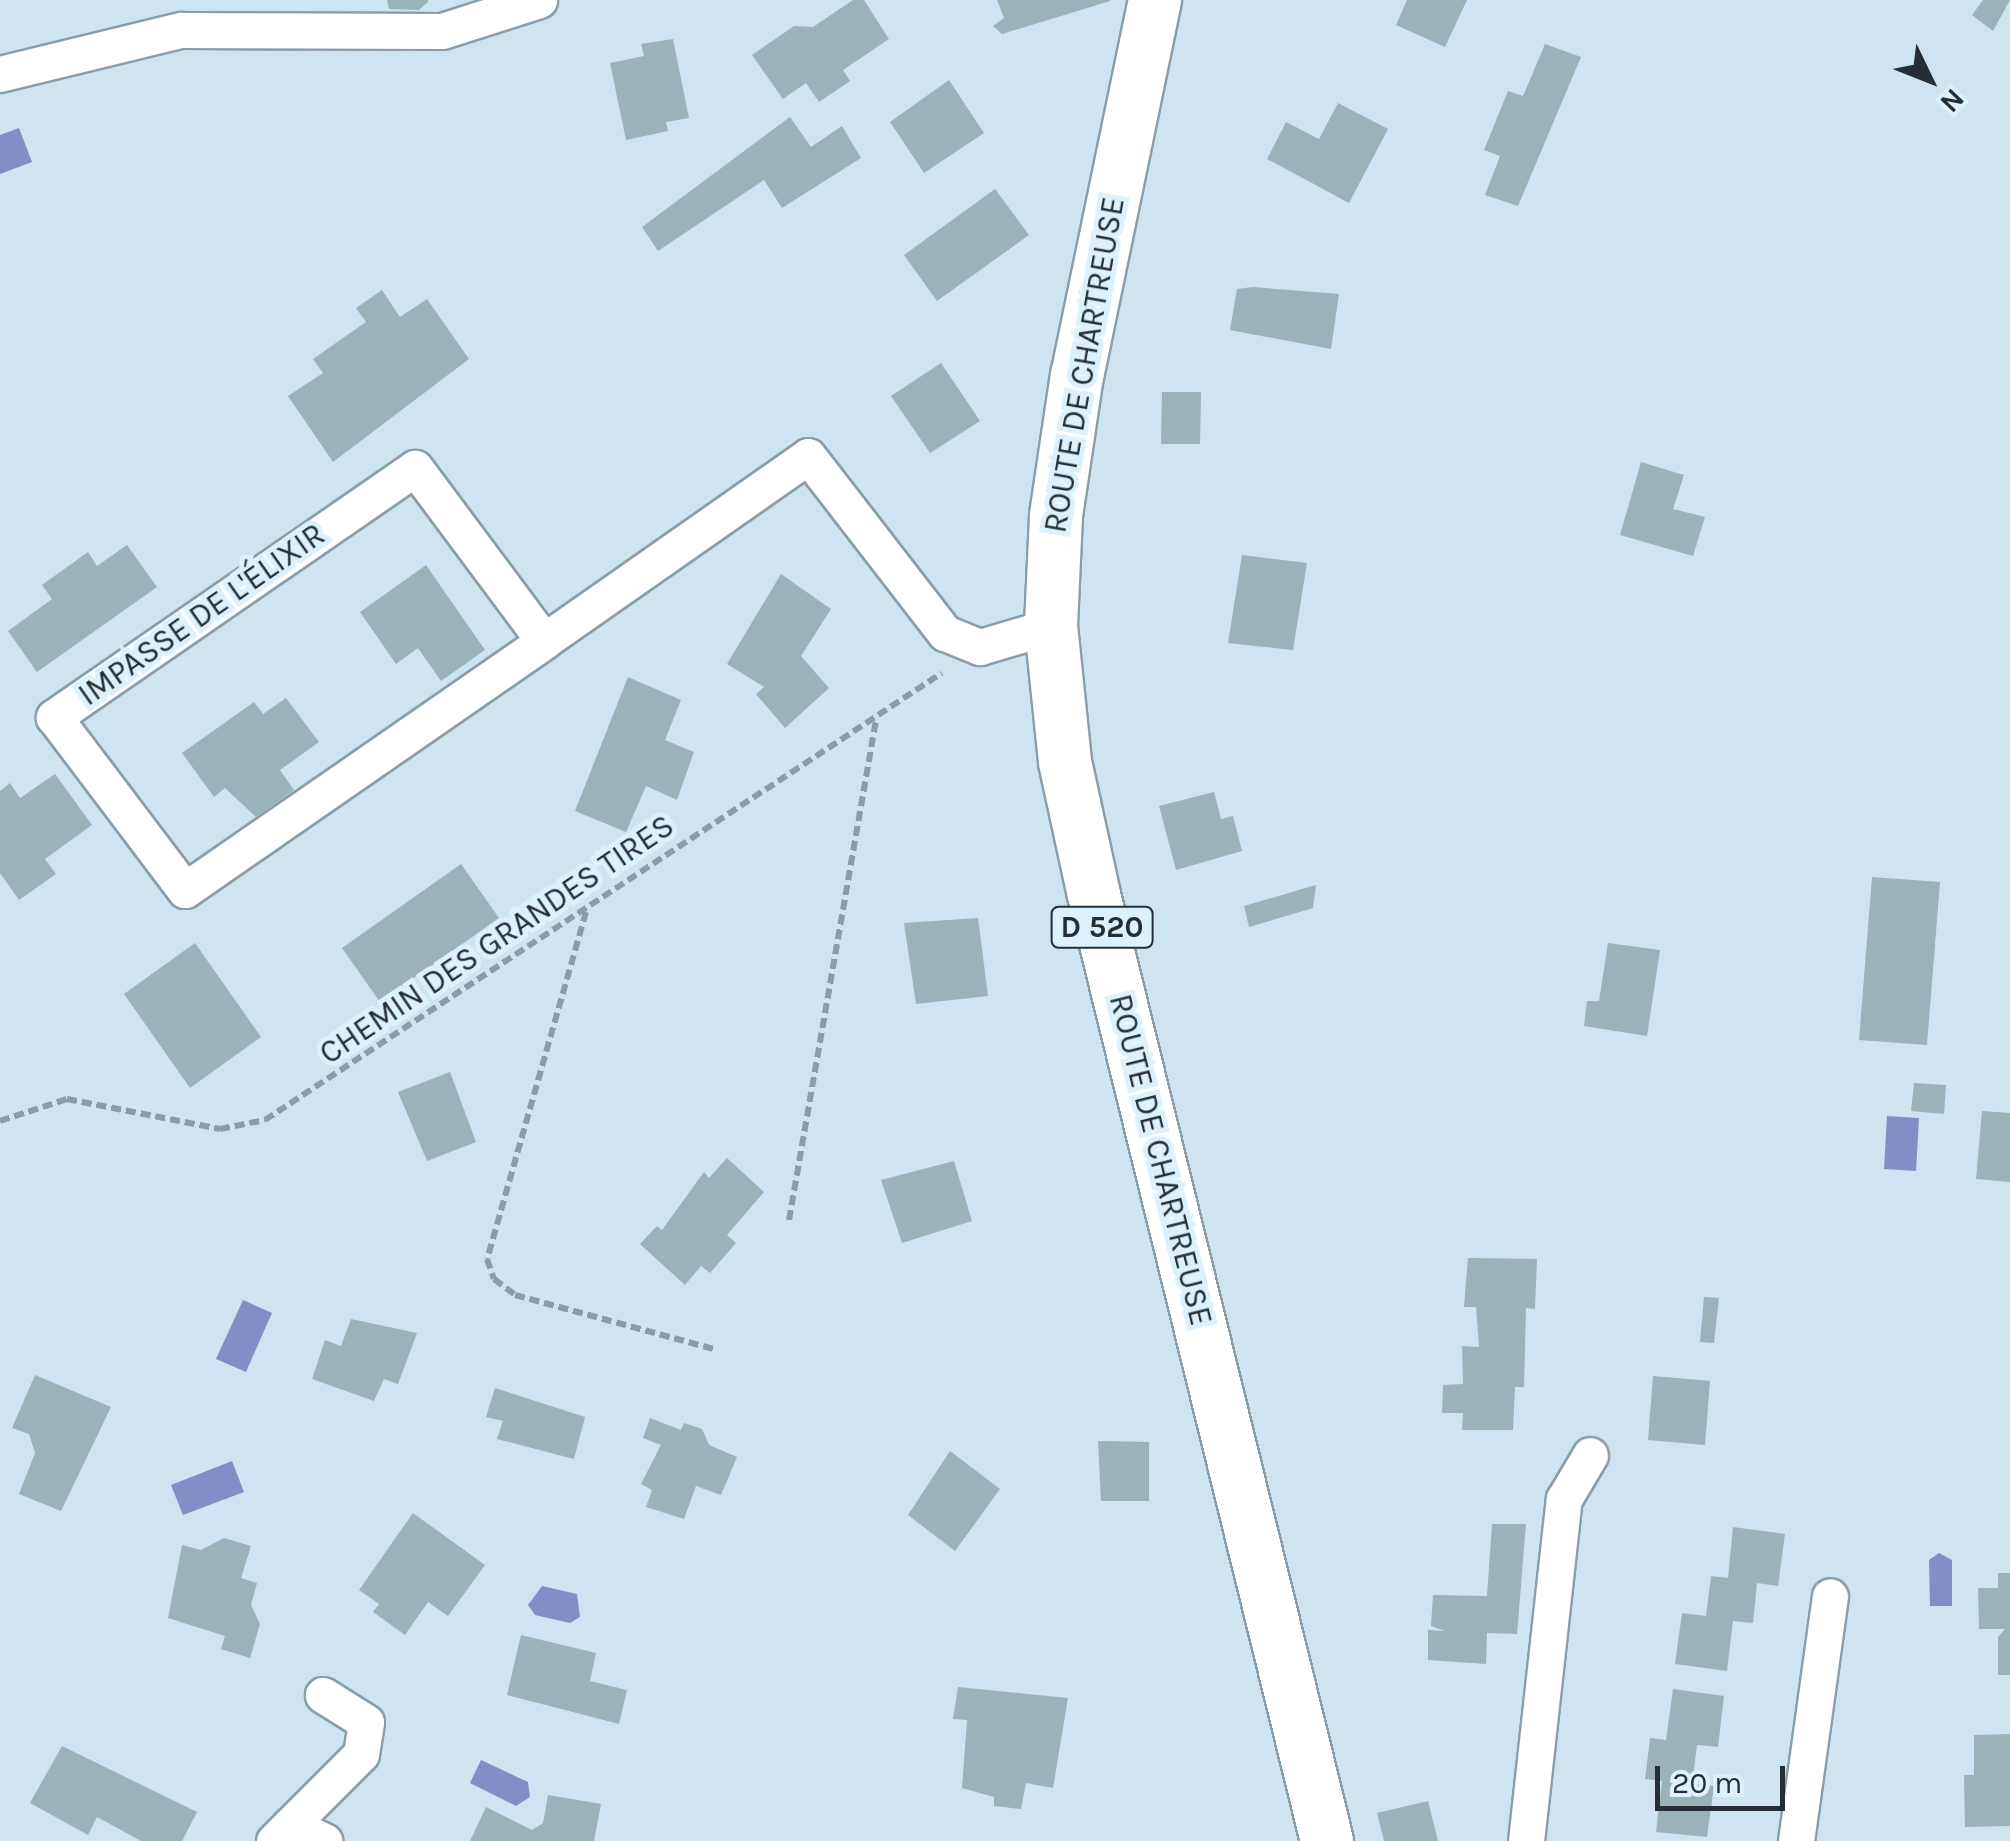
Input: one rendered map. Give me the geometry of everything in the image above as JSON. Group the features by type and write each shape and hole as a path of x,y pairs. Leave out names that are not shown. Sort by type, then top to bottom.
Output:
{"main road":[{"name":"ROUTE DE CHARTREUSE","path":"1155,0 1078,376 1056,516 1051,626 1065,762 1094,895 1327,1841"}],"street":[{"path":"0,74 180,30 442,31 539,0"},
{"name":"IMPASSE DE L'ÉLIXIR","path":"544,641 414,468 54,717 185,890 544,641 808,456 945,634 980,647"},
{"path":"980,647 1051,626"},
{"path":"1526,1841 1564,1498 1590,1455"},
{"path":"1796,1841 1830,1596"},
{"path":"282,1833 361,1754 366,1722 323,1695"},
{"path":"282,1833 324,1841"}],"path":[{"name":"CHEMIN DES GRANDES TIRES","path":"0,1121 67,1099 220,1129 264,1120 586,911 980,647"},
{"path":"789,1220 876,719"},
{"path":"586,911 486,1259 494,1279 515,1295 714,1349"}],"water":[{"path":"19,128 32,162 0,174 0,135"},
{"path":"1887,1116 1919,1118 1916,1171 1884,1169"},
{"path":"243,1300 272,1313 246,1372 216,1359"},
{"path":"232,1461 244,1492 183,1515 171,1485"},
{"path":"1939,1553 1952,1560 1952,1606 1930,1606 1929,1560"},
{"path":"542,1586 577,1594 580,1617 570,1623 535,1615 528,1605"},
{"path":"481,1760 528,1782 530,1797 516,1806 470,1783"}],"building":[{"path":"387,0 428,2 419,10 389,9"},
{"path":"853,0 864,0 889,39 843,70 850,81 819,102 806,83 783,99 752,55 794,26 813,27"},
{"path":"997,0 1110,1 1002,34 993,26 1004,18"},
{"path":"1407,0 1467,0 1445,47 1396,25"},
{"path":"1983,0 2010,0 1993,31 1972,15"},
{"path":"673,39 689,118 666,122 668,131 626,140 610,63 644,56 641,44"},
{"path":"1545,44 1581,57 1518,206 1485,195 1500,156 1484,150 1508,91 1523,96"},
{"path":"949,80 984,133 924,173 890,122"},
{"path":"1338,103 1388,129 1349,203 1267,159 1286,122 1319,139"},
{"path":"790,117 811,147 842,126 861,158 782,208 764,180 658,251 642,227"},
{"path":"995,189 1029,235 937,301 904,255"},
{"path":"1237,289 1339,294 1331,349 1230,330"},
{"path":"382,290 400,317 427,299 469,359 333,462 288,396 323,373 313,359 366,322 356,308"},
{"path":"941,363 980,421 930,453 891,396"},
{"path":"1162,392 1201,392 1200,444 1161,444"},
{"path":"1641,462 1684,475 1673,509 1705,517 1693,556 1620,535"},
{"path":"127,545 157,587 37,672 8,631 52,599 42,585 88,552 97,566"},
{"path":"1242,555 1307,563 1293,650 1228,643"},
{"path":"426,565 485,650 441,681 418,648 396,664 360,612"},
{"path":"781,574 831,609 801,656 829,688 785,728 756,694 764,687 727,664"},
{"path":"628,677 681,700 665,740 694,752 677,800 646,786 626,832 575,811"},
{"path":"286,698 319,742 280,770 294,790 256,817 225,788 214,797 182,753 254,702 263,714"},
{"path":"55,774 92,825 45,859 56,874 19,900 0,873 0,791 10,783 20,798"},
{"path":"1214,792 1221,819 1233,816 1242,851 1176,870 1159,806"},
{"path":"461,864 499,918 380,1002 342,948"},
{"path":"1872,877 1940,882 1927,1045 1859,1040"},
{"path":"1316,885 1313,908 1249,927 1244,906"},
{"path":"978,918 988,996 916,1004 904,923"},
{"path":"195,943 261,1037 190,1088 124,994"},
{"path":"1608,943 1660,950 1647,1036 1584,1026 1587,1001 1599,1001"},
{"path":"450,1072 476,1142 427,1161 398,1092"},
{"path":"1914,1083 1946,1085 1944,1114 1911,1111"},
{"path":"1982,1111 2010,1113 2010,1182 1976,1179"},
{"path":"727,1158 764,1192 727,1235 736,1243 710,1273 701,1266 685,1285 640,1244 657,1226 662,1230 704,1172 709,1178"},
{"path":"954,1161 972,1221 902,1243 881,1180"},
{"path":"1468,1258 1537,1259 1535,1309 1526,1308 1524,1387 1515,1387 1513,1430 1462,1430 1463,1413 1442,1413 1443,1385 1463,1384 1462,1346 1479,1347 1476,1307 1464,1307"},
{"path":"1704,1297 1719,1298 1714,1343 1700,1342"},
{"path":"351,1319 417,1333 398,1384 384,1379 374,1401 312,1379 325,1340 341,1346"},
{"path":"35,1375 111,1407 61,1511 19,1494 35,1453 29,1434 12,1428"},
{"path":"1653,1376 1710,1381 1705,1445 1648,1440"},
{"path":"495,1388 585,1417 574,1459 497,1439 503,1421 486,1417"},
{"path":"650,1418 681,1430 684,1423 702,1429 709,1445 737,1457 721,1495 696,1486 684,1519 646,1507 652,1490 641,1484 661,1445 643,1438"},
{"path":"1098,1441 1149,1442 1149,1501 1101,1501"},
{"path":"950,1451 1000,1489 955,1551 908,1515"},
{"path":"413,1513 485,1565 448,1616 428,1602 405,1635 373,1612 379,1604 359,1590"},
{"path":"1492,1524 1526,1524 1517,1634 1487,1633 1486,1664 1428,1660 1428,1630 1445,1631 1431,1626 1433,1595 1487,1596"},
{"path":"1733,1527 1785,1534 1778,1586 1757,1583 1753,1623 1733,1621 1727,1671 1675,1664 1682,1613 1706,1616 1711,1576 1728,1578"},
{"path":"224,1538 251,1546 241,1578 257,1583 251,1605 260,1624 250,1658 221,1649 225,1636 168,1618 182,1545 201,1550"},
{"path":"1998,1573 2010,1573 2010,1675 1998,1675 1998,1637 2005,1629 1979,1629 1978,1588 1998,1588"},
{"path":"521,1635 596,1653 590,1681 627,1690 619,1724 507,1695"},
{"path":"958,1687 1068,1698 1053,1788 1026,1783 1021,1809 994,1806 994,1797 962,1788 967,1720 953,1719"},
{"path":"1673,1689 1724,1696 1718,1747 1697,1745 1692,1784 1714,1786 1707,1837 1656,1832 1662,1781 1645,1779 1650,1738 1666,1740"},
{"path":"2010,1734 2010,1826 1965,1827 1964,1775 1974,1775 1974,1735"},
{"path":"62,1746 197,1812 182,1841 141,1841 97,1817 88,1835 30,1803"},
{"path":"548,1795 601,1804 594,1841 470,1841 486,1807 532,1830 543,1823"},
{"path":"1428,1801 1438,1841 1384,1841 1377,1813"}]}
